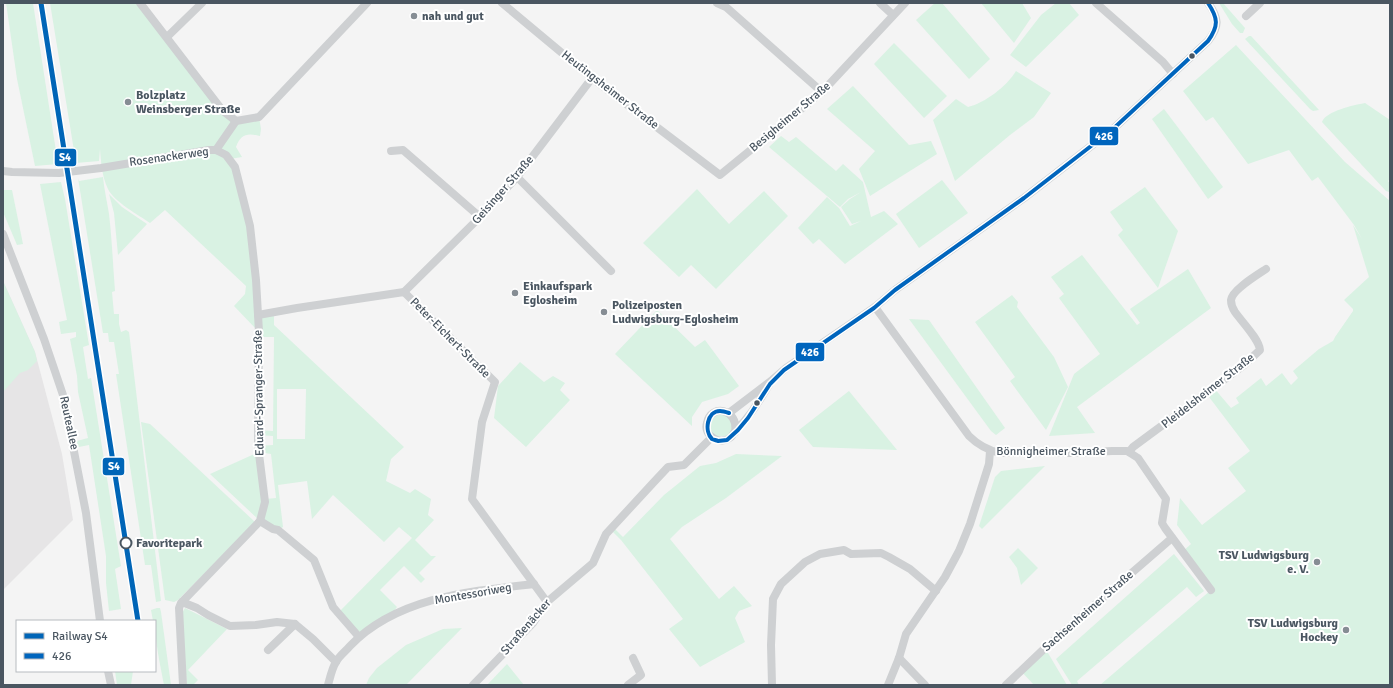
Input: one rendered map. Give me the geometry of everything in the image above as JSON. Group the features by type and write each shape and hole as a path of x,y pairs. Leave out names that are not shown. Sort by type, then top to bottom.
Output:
{"street":[{"path":"140,3 222,110 236,120 259,117 367,3"},
{"path":"167,37 202,3"},
{"path":"717,3 726,7 822,92"},
{"path":"880,3 893,16"},
{"name":"Besigheimer Straße","path":"720,175 822,92 905,3"},
{"path":"1096,3 1152,52 1173,74"},
{"path":"728,413 771,382 786,368 875,307 894,290 1024,198 1113,129 1214,34 1217,25 1217,17 1208,3"},
{"path":"1246,16 1260,3"},
{"name":"Heutingsheimer Straße","path":"505,4 592,78 720,175"},
{"name":"Geisinger Straße","path":"404,292 480,217 517,177 592,78"},
{"name":"Rosenackerweg","path":"3,170 12,172 59,173 101,168 195,151 216,150 236,120"},
{"name":"Eduard-Spranger-Straße","path":"182,602 260,521 265,502 258,446 259,332 250,226 239,177 235,167 230,159 216,150"},
{"path":"391,151 403,150 480,217"},
{"path":"517,177 611,271"},
{"name":"Reuteallee","path":"3,234 44,339 63,395 86,513 100,620"},
{"name":"Pleidelsheimer Straße","path":"1129,452 1244,365 1260,350 1256,340 1235,312 1231,300 1236,291 1266,269"},
{"name":"Peter-Eichert-Straße","path":"258,315 299,307 404,292 494,382 482,422 472,499 547,602"},
{"name":"Bönnigheimer Straße","path":"875,307 969,436 979,445 990,451 1000,453 1076,453 1112,450 1129,452"},
{"path":"735,432 735,420 728,413 721,411 715,412 710,415 707,420 707,432 712,437 721,441 727,440 732,436 750,415 771,382"},
{"name":"Straßenäcker","path":"473,685 533,623 547,602 593,563 606,534 668,467 684,465 712,437"},
{"path":"888,685 899,658 906,634 953,564 964,540 989,464 990,451"},
{"path":"1129,452 1138,458 1166,499 1162,523 1211,590"},
{"path":"260,521 273,529 278,530 314,560 326,586 333,607 359,637"},
{"name":"Sachsenheimer Straße","path":"1006,685 1045,648 1172,538"},
{"path":"772,685 771,645 773,599 781,584 805,562 820,554 844,550 851,554 881,553 910,569 936,591"},
{"name":"Montessoriweg","path":"328,685 336,662 359,637 390,616 420,604 450,596 483,590 534,584"},
{"path":"183,685 179,608 182,602 197,608 208,616 230,626 256,626 277,622 295,624 313,639 336,662"},
{"path":"268,650 295,624"},
{"path":"628,685 641,675 633,658"},
{"path":"899,658 925,685"},
{"path":"108,672 111,685"}],"shaded area":[{"path":"3,281 35,352 62,454 73,520 3,590"}],"green space":[{"path":"6,3 33,3 58,164 35,166 17,79"},
{"path":"50,3 140,3 236,121 259,117 261,129 260,136 248,135 242,137 236,147 242,157 230,159 250,226 258,315 274,312 274,325 404,447 391,459 386,481 410,493 415,489 431,499 428,515 434,520 415,540 431,556 436,556 419,573 425,579 421,583 404,566 380,590 397,607 390,616 359,637 338,613 412,538 399,527 384,542 333,495 312,519 307,481 278,485 283,527 278,530 260,521 210,474 259,452 258,446 273,445 273,436 258,435 258,430 273,431 274,337 259,337 259,332 234,306 245,294 246,286 165,210 150,223 127,208 111,194 103,174 100,149 99,161 76,163","holes":["277,389 306,389 305,439 277,439","259,452 271,454 276,498 265,499"]},
{"path":"935,3 942,3 990,59 969,79 916,20"},
{"path":"981,3 1022,3 1031,18 1014,43"},
{"path":"1056,3 1069,3 1079,15 1026,67 1010,55 1041,15"},
{"path":"1219,3 1223,3 1245,28 1243,33 1240,33 1232,24"},
{"path":"1251,36 1319,110 1313,111 1310,109 1245,39"},
{"path":"894,43 947,96 924,118 874,64"},
{"path":"1236,45 1345,162 1390,201 1390,685 1100,685 1211,590 1182,552 1191,544 1177,525 1180,498 1202,525 1246,491 1228,468 1250,451 1206,393 1214,388 1231,408 1239,403 1236,398 1261,378 1266,386 1282,373 1291,385 1298,378 1293,371 1319,349 1333,341 1353,311 1353,309 1344,300 1369,277 1353,225 1362,239 1354,225 1318,177 1312,181 1289,150 1248,164 1213,117 1206,121 1183,91"},
{"path":"1016,71 1051,93 1034,117 955,181 933,120 956,99 968,107 988,98 1001,88"},
{"path":"853,86 909,145 931,141 937,154 870,196 859,169 875,151 827,109"},
{"path":"1365,103 1390,120 1390,179 1388,181 1390,183 1390,192 1386,191 1322,122 1334,112"},
{"path":"1164,109 1223,187 1208,199 1152,119"},
{"path":"781,136 789,142 796,137 836,171 843,164 863,182 871,217 884,211 898,224 845,264 819,239 813,244 798,228 827,197 839,208 850,226 861,221 852,224 841,207 861,192 848,199 840,207 769,147"},
{"path":"103,177 111,233 115,291 112,292 114,314 119,314 121,332 126,330 129,332 161,601 156,602 151,565 145,565 116,374 119,374 114,342 109,342 108,333 103,333 78,178 79,181"},
{"path":"942,180 968,213 919,248 896,214"},
{"path":"61,182 89,345 83,347 88,379 91,378 121,566 115,569 121,609 109,611 106,583 106,556 89,445 74,448 73,442 88,438 78,392 77,376 70,339 76,337 76,332 61,334 59,322 67,320 40,184"},
{"path":"1145,187 1178,231 1158,288 1118,235 1123,230 1110,212"},
{"path":"697,189 729,224 764,191 788,216 716,289 691,265 679,277 643,243"},
{"path":"4,190 12,190 23,244 17,245 3,212"},
{"path":"109,194 122,207 147,224 118,255 114,213"},
{"path":"1082,255 1137,325 1140,323 1130,309 1188,269 1211,308 1077,407 1095,433 1049,436 1074,374 1100,354 1059,298 1064,294 1051,277"},
{"path":"3,281 35,352 37,361 28,370 20,373 3,392"},
{"path":"1012,295 1018,302 1017,307 1054,357 1068,387 1046,430 1010,381 1015,377 975,322"},
{"path":"657,310 695,347 705,340 739,386 728,394 702,402 692,417 692,426 615,354"},
{"path":"909,319 929,320 1005,428 996,435 991,431"},
{"path":"520,362 544,382 553,376 565,383 560,390 570,400 526,447 494,418 498,386"},
{"path":"849,391 897,450 813,447 799,430"},
{"path":"715,412 732,415 732,436 710,436 707,420"},
{"path":"141,422 150,424 255,522 178,600 174,602 165,600"},
{"path":"736,454 782,456 726,498 682,527 670,539 719,599 734,586 752,606 739,611 735,618 745,642 700,667 669,629 683,619 621,540 610,529 612,526 623,537 664,495 700,466 716,463"},
{"path":"1045,466 982,529 979,526 995,477 1001,471"},
{"path":"1018,548 1038,568 1021,585 1017,568 1009,557"},
{"path":"1174,554 1204,591 1196,597 1187,587 1077,681 1079,685 1072,685 1056,659"},
{"path":"160,608 171,685 164,685 156,637 156,620 153,620 151,610"},
{"path":"185,608 227,629 188,670 198,680 193,685 187,685 181,615"},
{"path":"462,628 406,685 366,685 369,678 377,668 406,645 443,629"},
{"path":"1045,648 1067,685 1034,685 1021,671"},
{"path":"507,664 524,685 487,685"},
{"path":"115,672 133,672 131,685 117,685"}],"rail line":[{"name":"S4","path":"41,3 138,620"}],"transit line":[{"name":"426","path":"729,413 721,411 712,414 708,422 708,431 712,439 718,441 727,440 738,430 748,418 770,384 784,370 874,308 895,290 1024,198 1113,129 1212,36 1216,22 1214,13 1208,3"}],"place":[{"name":"nah und gut","path":"414,16"},
{"name":"Bolzplatz Weinsberger Straße","path":"128,102"},
{"name":"Einkaufspark Eglosheim","path":"515,293"},
{"name":"Polizeiposten Ludwigsburg-Eglosheim","path":"604,312"},
{"name":"Favoritepark","path":"126,543"},
{"name":"TSV Ludwigsburg e. V.","path":"1317,562"},
{"name":"TSV Ludwigsburg Hockey","path":"1346,630"}]}
